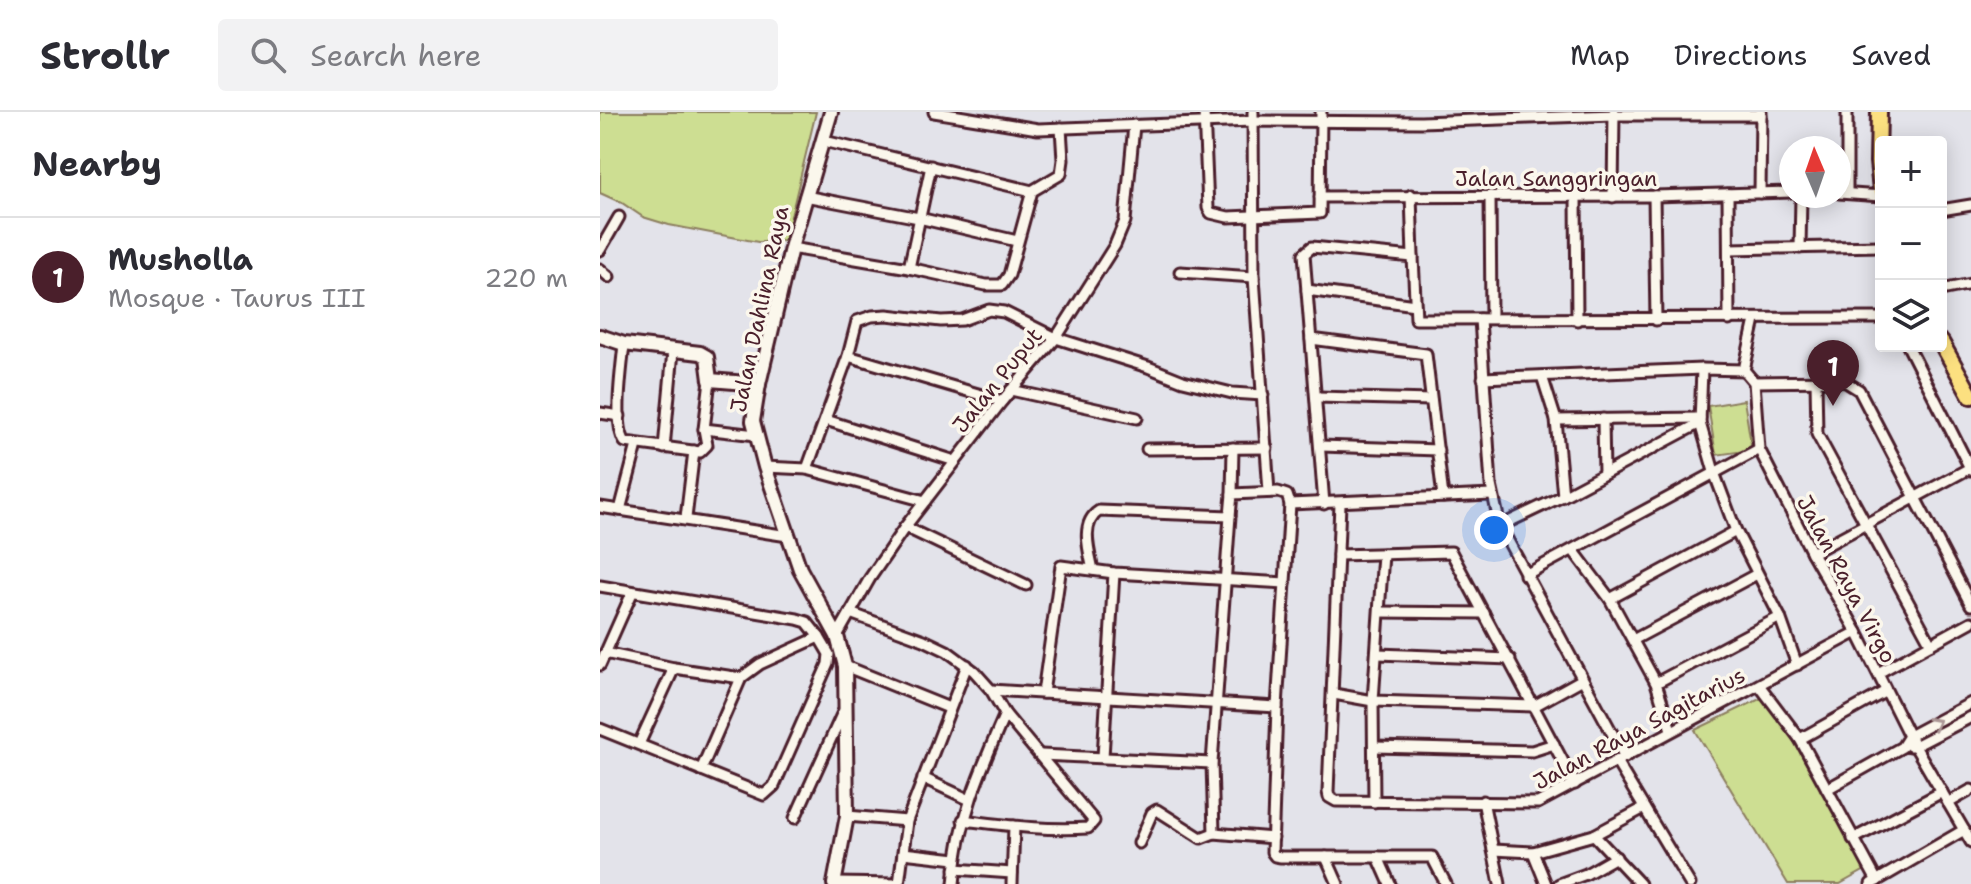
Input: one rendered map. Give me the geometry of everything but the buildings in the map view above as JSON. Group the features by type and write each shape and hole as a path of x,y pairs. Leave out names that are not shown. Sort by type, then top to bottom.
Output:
{"main road":[{"path":"1879,112 1879,136"},
{"path":"1947,352 1971,396"}],"street":[{"name":"Jalan Dahlina Raya","path":"831,112 791,248 753,421 765,467 800,569 832,628 845,666 847,816 835,883"},
{"path":"934,112 1024,127 1061,128 1134,125 1204,117 1761,114 1760,193"},
{"path":"1846,136 1847,112"},
{"path":"1613,197 1614,113"},
{"path":"1204,117 1208,208 1218,216 1320,213 1321,116"},
{"path":"1253,117 1254,277 1269,492"},
{"name":"Jalan Puput","path":"818,636 850,613 905,527 1002,401 1056,338 1115,245 1125,221 1134,125"},
{"path":"791,248 1002,285 1009,275 1032,191 1061,174 1061,128"},
{"path":"824,141 1032,191"},
{"path":"909,268 931,166"},
{"name":"Jalan Sanggringan","path":"1320,197 1613,197 1779,192"},
{"path":"1728,194 1729,320"},
{"path":"1851,194 1875,196"},
{"path":"1411,195 1416,319 1875,318"},
{"path":"805,196 1017,241"},
{"path":"1490,196 1491,318"},
{"path":"1654,196 1656,320"},
{"path":"1576,197 1577,320"},
{"path":"1947,209 1971,205"},
{"path":"1800,248 1801,208"},
{"path":"600,250 619,217"},
{"path":"1729,249 1875,246"},
{"path":"1324,504 1304,254 1308,248 1413,257"},
{"path":"600,269 609,277"},
{"path":"1180,272 1254,277"},
{"path":"1947,289 1971,284"},
{"path":"1307,290 1415,305"},
{"path":"807,469 848,356 857,321 872,316 941,321 962,320 989,310 1004,312 1056,338 1210,389 1263,395"},
{"path":"1480,319 1492,495 1500,526 1644,808 1690,884"},
{"path":"1744,370 1755,320"},
{"path":"600,336 624,344 700,353 707,357 710,380 704,429 707,445 700,452 637,445 622,439 620,416 624,344"},
{"path":"1311,339 1426,354 1443,497"},
{"path":"664,448 673,351"},
{"path":"1812,553 1970,469 1911,352"},
{"path":"848,356 1002,401"},
{"path":"1483,378 1702,369 1744,370 1754,382 1846,382 1859,390 1971,605"},
{"path":"1702,369 1700,420 1715,475 1736,531 1780,617 1797,665"},
{"path":"1542,376 1556,420 1563,496"},
{"path":"710,380 759,384"},
{"path":"1816,380 1817,434 1931,644"},
{"name":"Jalan Raya Virgo","path":"1754,382 1759,449 1909,736 1971,842"},
{"path":"1011,390 1137,418"},
{"path":"1317,397 1431,400"},
{"path":"600,413 620,416"},
{"path":"1603,419 1604,474"},
{"path":"826,420 955,461"},
{"path":"1556,420 1700,420"},
{"path":"1500,526 1563,496 1700,420"},
{"path":"704,429 756,435"},
{"path":"620,510 637,445"},
{"path":"1321,446 1438,450"},
{"path":"1214,833 1212,763 1233,448"},
{"path":"1147,449 1267,448"},
{"path":"1525,575 1759,449"},
{"path":"686,518 694,451"},
{"path":"765,467 807,469 925,501"},
{"path":"1232,494 1269,492 1287,495 1290,504 1277,707 1272,852 1275,856 1432,857 1446,884"},
{"path":"1290,504 1492,495"},
{"path":"1340,504 1334,694 1373,701 1534,706 1581,680"},
{"path":"600,507 788,536"},
{"path":"1093,570 1088,529 1089,520 1099,511 1230,516"},
{"path":"905,527 1026,585"},
{"path":"1610,599 1736,531"},
{"path":"1573,550 1610,599 1633,640 1656,683 1671,730"},
{"path":"1338,555 1451,552 1575,784"},
{"path":"1374,802 1373,701 1383,554"},
{"path":"1043,693 1061,566 1114,573 1285,583"},
{"path":"1103,757 1114,573"},
{"path":"1633,640 1757,574"},
{"path":"600,586 797,619 807,622 829,654 828,664 770,792 758,794 600,729"},
{"path":"600,665 632,593"},
{"path":"1380,612 1484,613"},
{"path":"850,613 924,640 967,665 991,690 1005,714 1093,817 1094,824 1079,829 963,820"},
{"path":"1656,683 1780,617"},
{"path":"1878,673 1971,622"},
{"path":"701,770 741,678 760,664 832,628"},
{"name":"Jalan Raya Sagitarius","path":"1334,694 1329,797 1336,801 1538,803 1857,632"},
{"path":"605,653 741,678"},
{"path":"1378,654 1510,659"},
{"path":"835,883 898,884 907,821 967,665"},
{"path":"845,666 949,708"},
{"path":"639,744 674,668"},
{"path":"1759,685 1800,739 1874,882 1964,830"},
{"path":"991,690 1277,707"},
{"path":"1800,739 1886,691"},
{"path":"795,818 847,703"},
{"path":"1902,747 1909,736 1971,703"},
{"path":"954,884 963,820 1005,714"},
{"path":"1827,789 1902,747 1915,746 1971,717"},
{"path":"1375,747 1532,751 1554,744"},
{"path":"1041,755 1212,763"},
{"path":"923,778 970,800"},
{"path":"1948,803 1971,790"},
{"path":"1853,839 1942,792"},
{"path":"1483,801 1500,884"},
{"path":"1493,850 1533,852 1594,835 1644,808"},
{"path":"1139,843 1154,811 1201,838 1214,833 1273,838"},
{"path":"847,816 907,821"},
{"path":"903,853 1012,878 1014,826"},
{"path":"1594,835 1640,884"},
{"path":"1533,852 1546,884"},
{"path":"1326,857 1338,884"},
{"path":"1378,857 1390,884"},
{"path":"1559,884 1586,874 1616,857"}],"green space":[{"path":"600,112 816,112 785,241 758,242 669,225 643,217 600,193"},
{"path":"1744,400 1752,450 1716,455 1708,406"},
{"path":"1768,695 1865,870 1840,884 1788,884 1695,730"}],"place":[{"name":"Musholla","path":"1833,406"}]}
